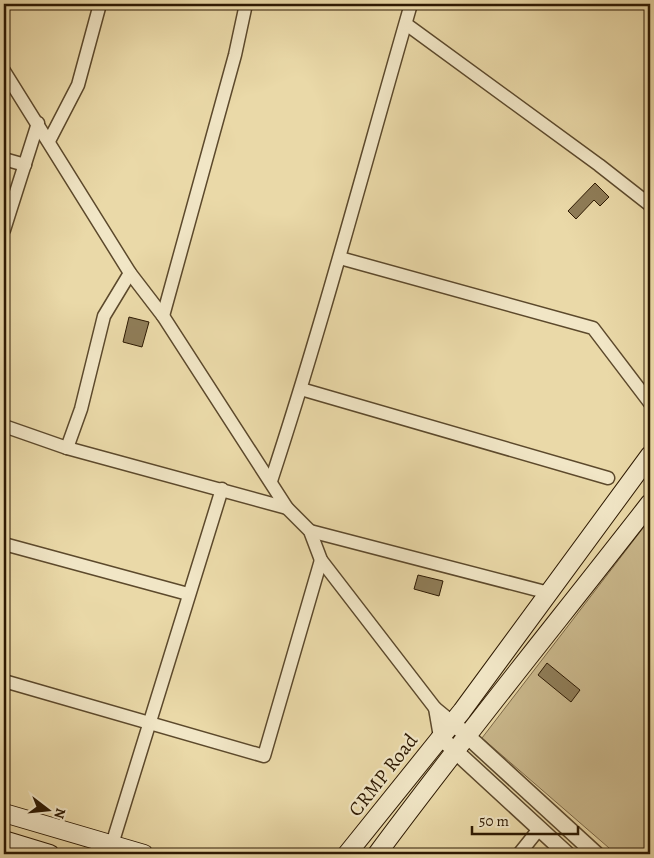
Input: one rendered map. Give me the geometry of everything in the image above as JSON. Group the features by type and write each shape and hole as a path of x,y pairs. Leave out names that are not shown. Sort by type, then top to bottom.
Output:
{"main road":[{"name":"CRMP Road","path":"347,854 452,722 650,455"},
{"name":"CRMP Road","path":"377,854 454,750 490,710 650,503"},
{"path":"4,813 111,849 144,854"},
{"path":"4,840 50,854"}],"street":[{"path":"49,141 78,85 100,4"},
{"path":"163,316 235,55 246,4"},
{"path":"271,481 340,258 406,24 408,4"},
{"path":"406,24 600,165 650,205"},
{"path":"4,71 130,273 163,316 288,508 310,531 321,560 435,708 548,808 596,854"},
{"path":"4,230 38,123"},
{"path":"4,159 24,165"},
{"path":"340,258 594,328 650,403"},
{"path":"67,448 80,409 104,316 130,273"},
{"path":"301,388 608,478"},
{"path":"4,426 67,448 288,508"},
{"path":"111,849 188,594 222,489"},
{"path":"310,531 549,593"},
{"path":"4,544 188,594"},
{"path":"4,681 264,756 321,560"},
{"path":"435,708 440,737 567,854"},
{"path":"519,854 540,829"}],"shaded area":[{"path":"650,519 650,854 616,854 482,738"}],"building":[{"path":"595,183 609,197 600,206 594,200 576,219 568,211"},
{"path":"129,317 149,322 142,347 123,342"},
{"path":"418,575 443,581 439,596 414,589"},
{"path":"547,663 580,690 571,702 538,675"}]}
